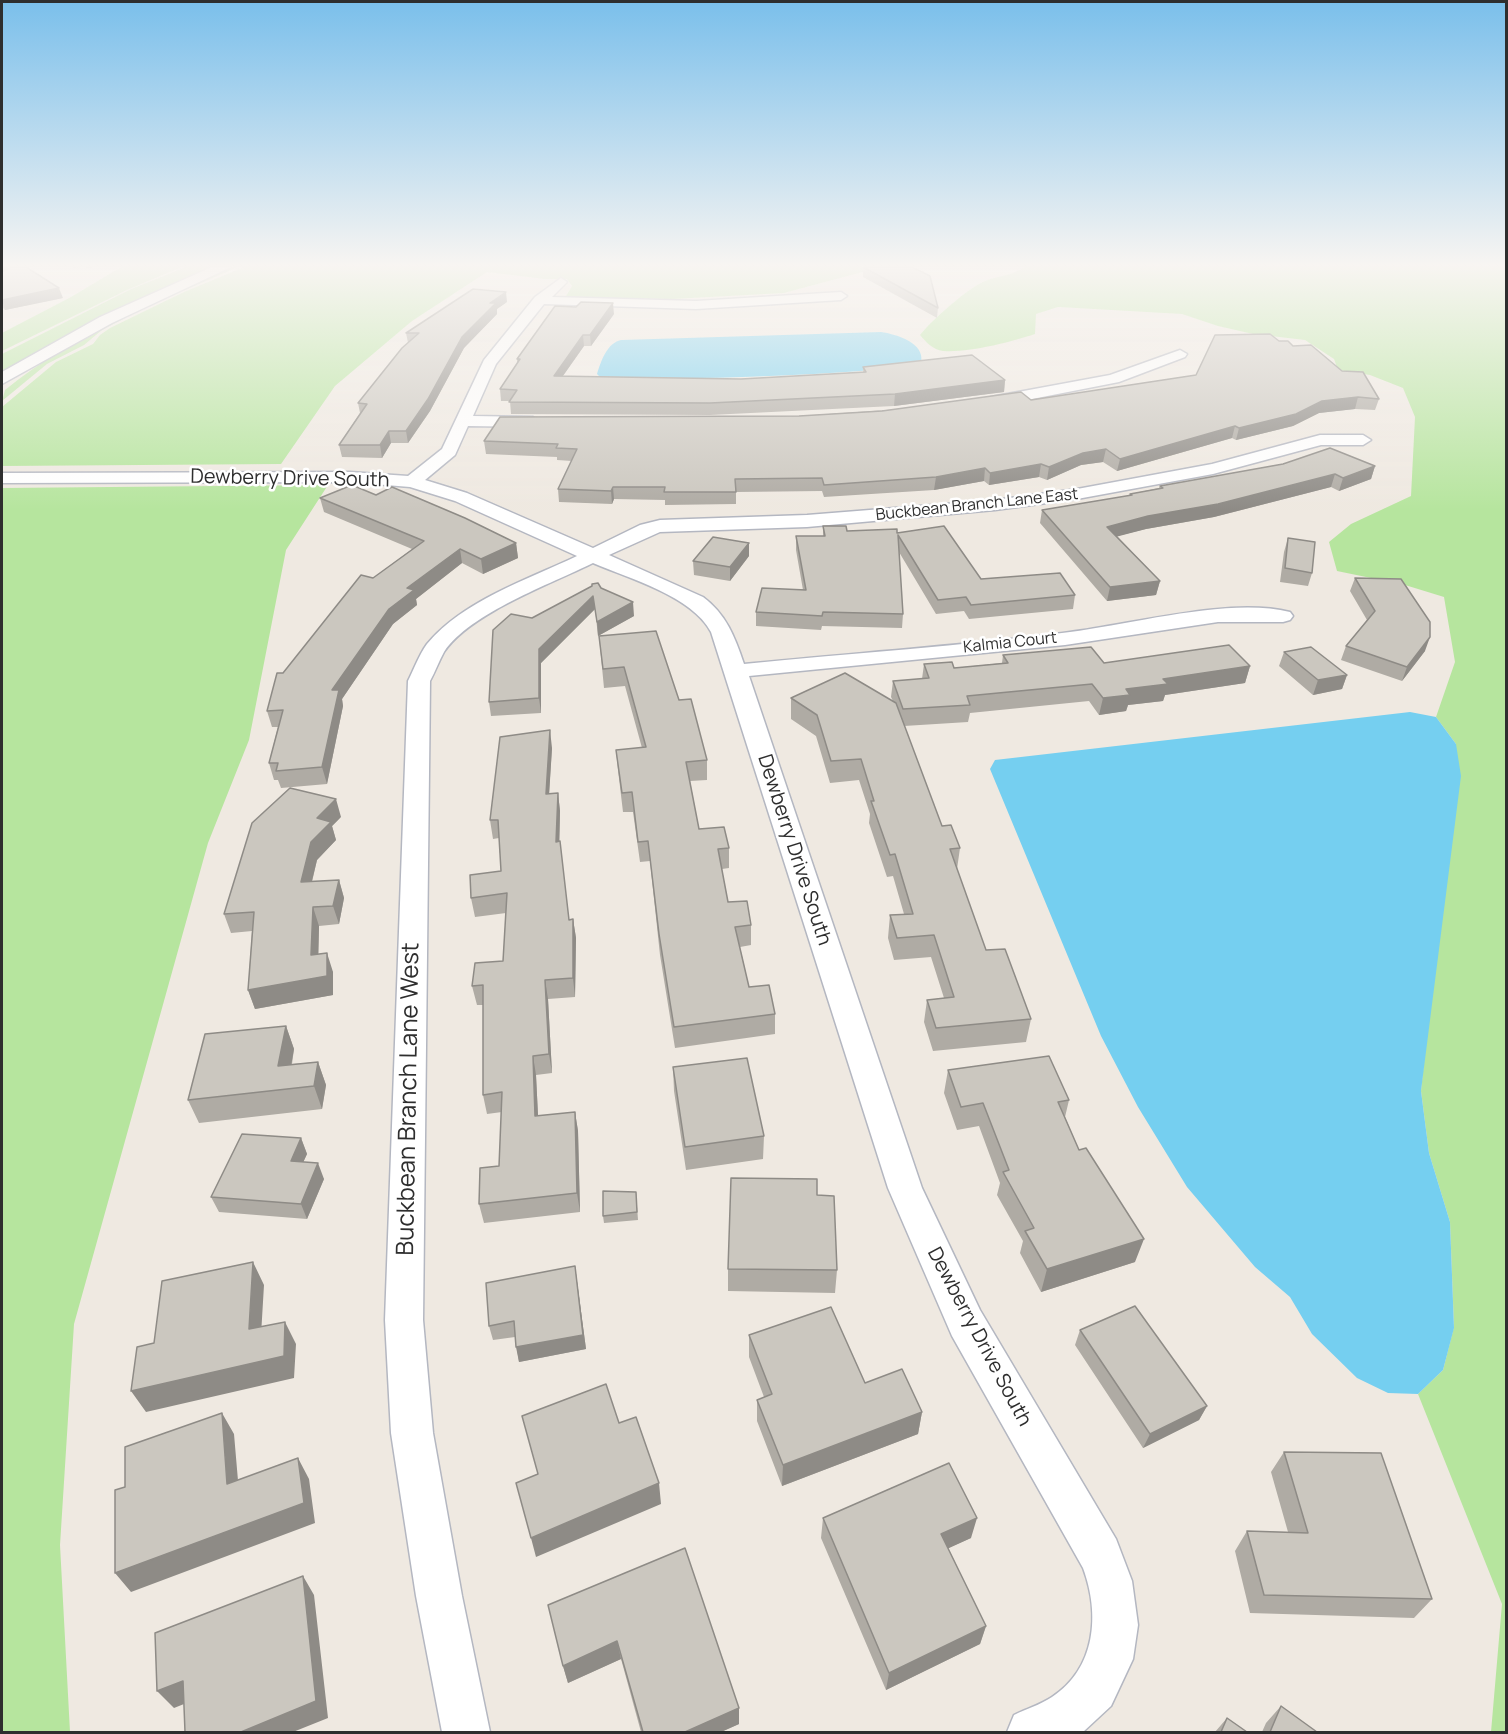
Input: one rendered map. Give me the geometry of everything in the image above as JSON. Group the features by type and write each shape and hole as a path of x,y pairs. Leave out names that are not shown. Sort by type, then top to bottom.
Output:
{"street":[{"path":"2,379 57,348"},
{"path":"412,482 443,459 489,363 501,348"},
{"path":"975,404 1090,385 1137,372 1180,354"},
{"path":"2,387 27,365"},
{"path":"463,421 550,422"},
{"name":"Buckbean Branch Lane East","path":"591,555 660,526 807,521 994,505 1077,494 1214,469 1320,440 1363,440"},
{"name":"Dewberry Drive South","path":"2,478 350,477 412,482 461,497 696,601 718,620 905,1188 966,1323 1100,1555 1112,1589 1116,1626 1110,1661 1094,1691 1069,1714 1031,1732"},
{"name":"Buckbean Branch Lane West","path":"466,1732 439,1596 412,1433 404,1320 419,681 435,649 457,626 491,604 591,555"},
{"name":"Kalmia Court","path":"736,671 1112,633 1222,613 1243,612 1283,616"}],"green space":[{"path":"14,348 46,348 2,374 2,354"},
{"path":"67,348 78,348 47,364 2,401 5,390"},
{"path":"85,348 380,348 335,386 281,464 2,466 2,407 56,362"},
{"path":"934,348 981,348 953,351"},
{"path":"1317,348 1506,348 1506,1732 1491,1732 1502,1604 1418,1394 1443,1370 1454,1327 1450,1222 1429,1153 1421,1091 1456,744 1436,717 1455,662 1444,597 1405,585 1337,571 1329,542 1351,524 1411,496 1415,417 1403,388 1370,375 1338,370 1334,359"},
{"path":"328,485 286,550 249,740 208,843 74,1324 60,1545 70,1732 2,1732 2,488"}],"water":[{"path":"917,348 921,356 921,363 910,367 756,377 601,378 597,374 608,349"},
{"path":"1410,712 1436,717 1456,744 1461,776 1421,1091 1429,1153 1450,1222 1454,1328 1443,1370 1418,1394 1388,1393 1357,1378 1312,1334 1290,1297 1255,1267 1187,1187 1138,1107 1101,1036 990,769 995,760"}],"building":[{"path":"402,348 456,348 428,399 406,431 389,431 380,445 339,445 367,404 358,403"},
{"path":"525,348 574,348 554,376 741,379 866,372 863,367 972,355 1005,380 895,394 710,403 509,402 517,390 500,389 520,359 517,359"},
{"path":"1209,348 1314,348 1342,371 1363,372 1379,399 1358,397 1322,401 1296,414 1239,428 1235,426 1120,459 1106,449 1083,453 1049,467 1041,464 990,473 985,468 936,477 824,485 822,478 735,479 736,492 664,492 665,487 613,487 611,491 558,489 577,449 556,448 558,444 484,441 500,417 799,416 882,411 1021,392 1031,400 1196,375"},
{"path":"1330,448 1375,466 1343,478 1335,474 1218,504 1148,516 1107,527 1160,581 1110,587 1042,510 1132,495 1130,494 1163,488 1160,486 1283,464"},
{"path":"352,485 376,495 392,487 516,543 481,559 460,549 407,588 414,590 389,609 332,690 339,690 322,767 276,771 278,763 269,763 283,710 267,711 277,673 283,673 361,575 373,578 424,541 320,498"},
{"path":"823,526 846,526 847,531 897,529 897,533 944,526 981,579 1060,573 1075,595 971,605 966,597 938,600 898,535 903,614 823,612 822,616 756,612 762,588 806,590 796,536 825,536"},
{"path":"713,537 749,543 730,567 693,561"},
{"path":"1288,538 1315,542 1312,573 1285,568"},
{"path":"1355,578 1401,579 1430,622 1430,637 1407,667 1346,646 1375,611"},
{"path":"598,583 601,588 633,602 597,622 593,596 539,649 539,698 489,702 493,630 511,614 532,618 592,584"},
{"path":"656,631 679,700 691,699 707,760 686,762 699,829 724,827 729,848 718,849 728,902 747,901 751,925 735,927 749,987 769,985 775,1014 674,1027 659,934 648,841 638,842 632,792 622,793 616,750 646,747 624,667 603,669 599,636"},
{"path":"1229,645 1250,666 1163,679 1168,684 1126,689 1130,695 1103,698 1092,684 967,696 970,705 903,709 893,681 929,678 924,664 952,662 954,668 1008,663 1003,655 1091,647 1104,663"},
{"path":"1311,647 1347,675 1318,680 1284,652"},
{"path":"845,673 896,703 942,826 951,825 960,848 950,849 986,950 1005,949 1031,1019 936,1028 927,1000 954,997 934,935 897,938 890,915 913,914 895,854 890,855 871,801 874,801 861,759 831,761 817,715 791,698"},
{"path":"550,730 546,794 558,793 556,842 560,841 569,920 573,919 573,978 545,980 549,1054 533,1056 535,1116 575,1112 577,1193 479,1204 480,1168 499,1166 502,1092 483,1095 483,985 472,986 475,963 503,961 507,893 471,898 470,875 501,871 498,820 490,820 500,737"},
{"path":"290,788 336,799 317,818 331,822 311,842 301,882 339,880 333,906 313,907 311,955 327,953 327,976 248,990 254,912 224,914 252,823"},
{"path":"286,1026 278,1066 318,1062 314,1086 188,1100 205,1034"},
{"path":"1049,1056 1069,1100 1058,1102 1079,1150 1086,1148 1144,1239 1047,1269 1025,1231 1034,1228 1003,1172 1009,1170 983,1103 961,1107 948,1070"},
{"path":"747,1058 764,1136 685,1147 673,1067"},
{"path":"242,1134 301,1138 291,1161 318,1163 301,1204 211,1197"},
{"path":"731,1178 817,1179 817,1195 834,1196 837,1270 728,1269"},
{"path":"603,1191 636,1192 637,1212 603,1216"},
{"path":"253,1262 249,1329 285,1322 284,1356 131,1391 137,1347 154,1343 162,1281"},
{"path":"575,1266 583,1335 516,1347 514,1321 489,1326 486,1283"},
{"path":"1135,1306 1207,1406 1150,1434 1080,1330"},
{"path":"831,1307 865,1383 902,1369 922,1412 783,1465 757,1400 772,1394 749,1335"},
{"path":"606,1384 619,1423 636,1417 659,1483 531,1538 516,1483 538,1474 522,1416"},
{"path":"222,1413 227,1484 298,1458 304,1503 115,1573 115,1490 125,1487 125,1447"},
{"path":"1284,1452 1381,1453 1432,1599 1264,1595 1247,1531 1308,1533"},
{"path":"949,1463 977,1518 941,1534 986,1626 889,1673 823,1518"},
{"path":"685,1548 739,1708 685,1732 643,1732 617,1641 563,1666 548,1605"},
{"path":"303,1576 316,1701 241,1732 185,1732 183,1681 157,1691 155,1633"},
{"path":"1281,1706 1317,1732 1270,1732"},
{"path":"1227,1718 1247,1732 1221,1732"}]}
